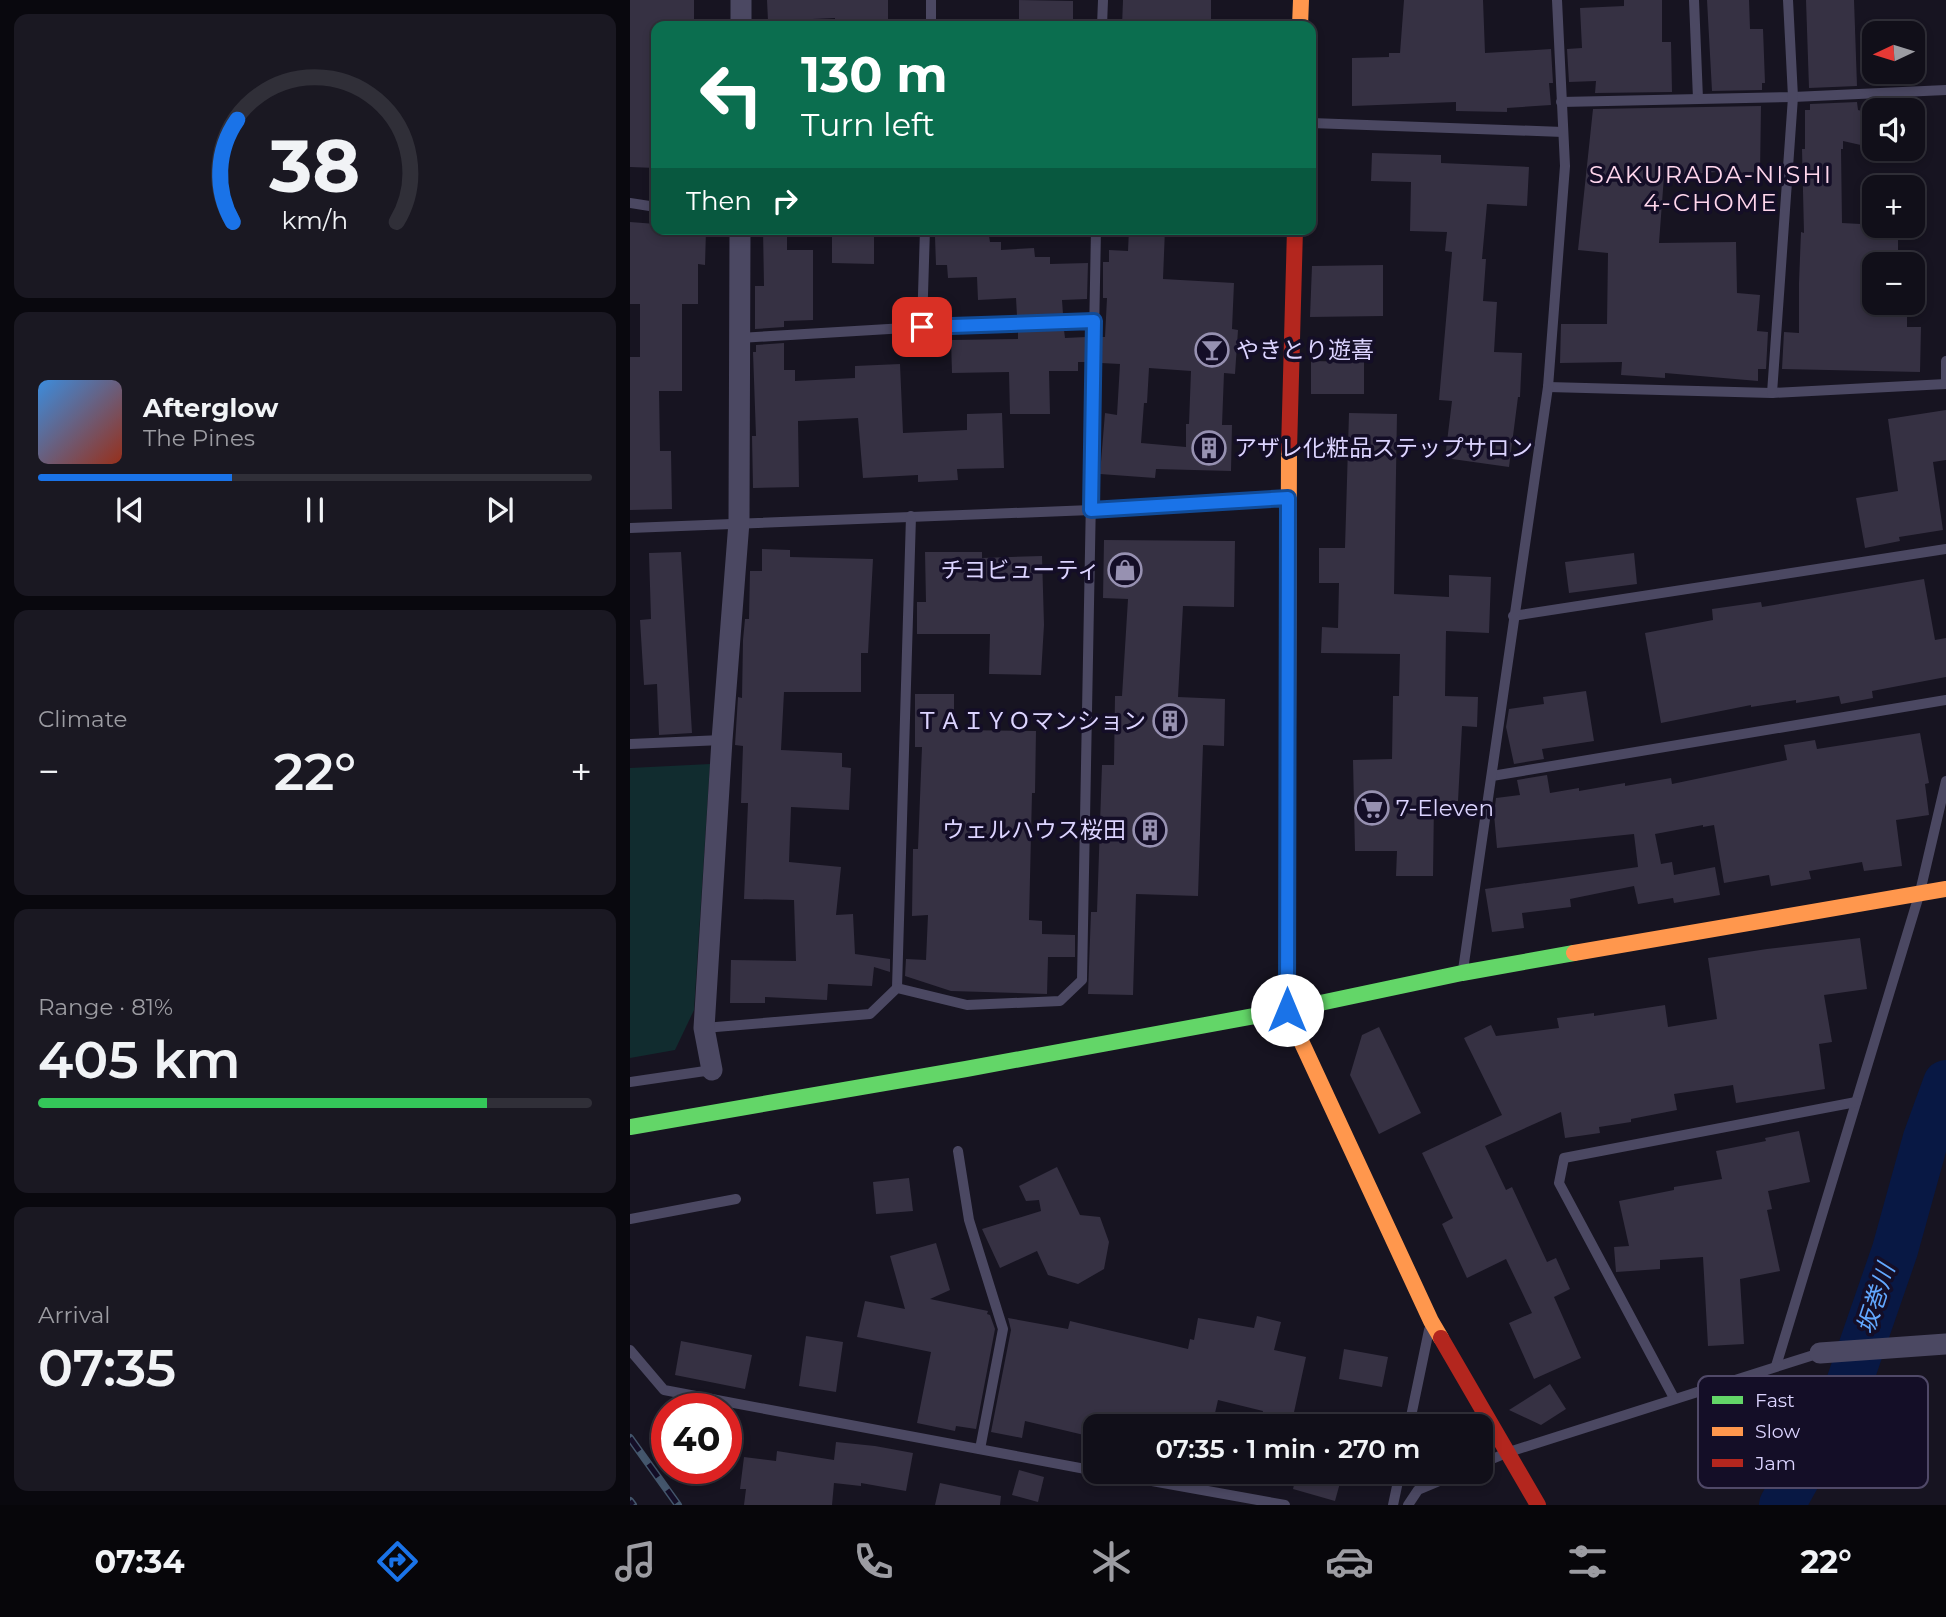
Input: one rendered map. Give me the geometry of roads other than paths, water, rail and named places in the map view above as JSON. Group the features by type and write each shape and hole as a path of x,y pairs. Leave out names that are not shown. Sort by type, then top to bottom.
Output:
{"street":[{"path":"741,0 741,21"},
{"path":"1300,21 1301,0"},
{"path":"712,1070 704,1028 722,740 740,522 740,235"},
{"path":"1294,235 1288,498 1287,1010 1431,1321 1538,1505"},
{"path":"630,1127 966,1069 1287,1010 1462,973 1946,888"},
{"path":"1820,1353 1946,1344"}],"lane":[{"path":"931,0 931,21"},
{"path":"1102,21 1103,0"},
{"path":"1462,973 1548,387 1565,166 1557,0"},
{"path":"1694,0 1698,99"},
{"path":"1772,393 1793,97 1788,0"},
{"path":"1561,102 1793,97 1946,90"},
{"path":"1316,123 1563,132"},
{"path":"630,203 651,206"},
{"path":"922,327 925,235"},
{"path":"897,989 967,1006 1060,1001 1083,980 1096,235"},
{"path":"739,338 922,327 1094,321"},
{"path":"1548,387 1772,393 1946,384 1946,360"},
{"path":"630,528 1091,510 1288,498"},
{"path":"704,1028 870,1014 897,989 911,516"},
{"path":"1513,616 1946,549"},
{"path":"1492,776 1946,700"},
{"path":"630,744 722,740"},
{"path":"1776,1366 1920,892 1946,781"},
{"path":"630,1082 712,1070"},
{"path":"1674,1398 1559,1184 1564,1158 1856,1102"},
{"path":"958,1151 969,1220 1003,1329 980,1449"},
{"path":"630,1219 736,1199"},
{"path":"1412,1414 1431,1321"},
{"path":"630,1349 664,1390 1083,1469"},
{"path":"1744,1376 1820,1353"},
{"path":"1493,1458 1698,1390"},
{"path":"1169,1484 1285,1505"},
{"path":"1393,1505 1397,1484"},
{"path":"1408,1505 1418,1490 1432,1484"}],"waterway":[{"name":"坂巻川","path":"1851,1376 1895,1250 1926,1138 1946,1083"},
{"name":"坂巻川","path":"1782,1505 1791,1488"}],"railway":[{"path":"630,1438 678,1505"},
{"path":"630,1501 633,1505"}],"place":[{"name":"やきとり遊喜","path":"1212,350"},
{"name":"アザレ化粧品ステップサロン","path":"1209,448"},
{"name":"チヨビューティ","path":"1125,570"},
{"name":"ＴＡＩＹＯマンション","path":"1170,721"},
{"name":"7-Eleven","path":"1372,808"},
{"name":"ウェルハウス桜田","path":"1150,830"}],"district":[{"name":"SAKURADA-NISHI 4-CHOME","path":"1711,189"}]}
